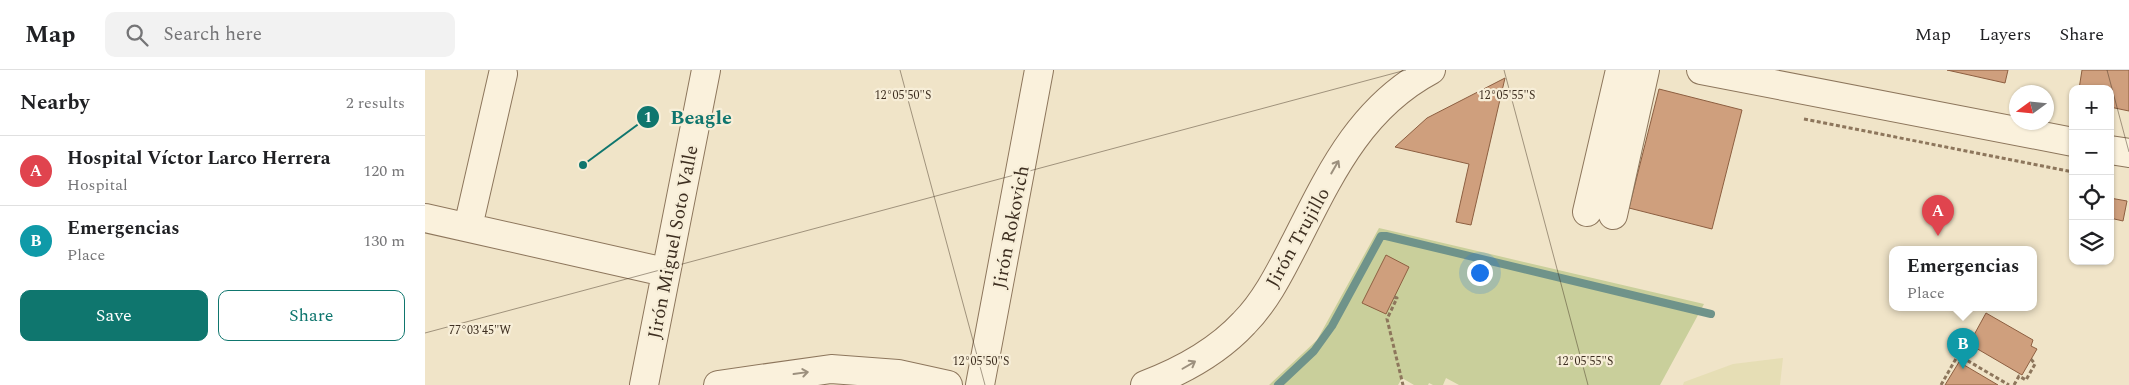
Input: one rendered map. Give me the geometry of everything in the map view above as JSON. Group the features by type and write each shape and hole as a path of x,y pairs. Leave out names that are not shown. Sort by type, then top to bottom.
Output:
{"street":[{"name":"Jirón Miguel Soto Valle","path":"644,385 706,70"},
{"name":"Jirón Rokovich","path":"980,385 1039,70"},
{"name":"Jirón Trujillo","path":"1145,385 1170,376 1215,349 1245,322 1276,278 1323,188 1355,135 1389,98 1405,85 1431,70"},
{"path":"1620,70 1600,214 1645,70"},
{"path":"1701,70 2069,141"},
{"path":"468,227 503,74"},
{"path":"2114,151 2129,153"},
{"path":"425,218 665,272"},
{"path":"718,385 831,369 898,374 948,385"}],"path":[{"path":"1804,120 2069,171"},
{"path":"1394,297 1397,298 1387,319 1403,385"},
{"path":"1941,385 1958,355 2009,385"},
{"path":"2015,385 2019,376 2027,380 2035,364 2031,359"}],"shaded area":[{"path":"1783,358 1780,385 1683,385 1684,382 1733,364"}],"green space":[{"path":"1379,228 1704,304 1660,385 1459,385 1446,378 1443,385 1429,383 1428,385 1414,385 1402,378 1398,385 1269,385 1317,340"}],"building":[{"path":"1947,70 2008,70 2005,83"},
{"path":"2082,70 2129,70 2129,111 2114,108 2114,85 2080,85"},
{"path":"1505,78 1471,225 1456,222 1469,164 1395,147 1427,118"},
{"path":"1659,89 1742,110 1712,229 1629,208"},
{"path":"2114,199 2127,201 2123,221 2114,219"},
{"path":"1386,255 1409,267 1386,314 1362,303"},
{"path":"1986,313 2033,340 2031,346 2037,349 2022,375 1969,344"},
{"path":"1959,362 1998,385 1945,385"}],"waterway":[{"path":"1278,385 1314,351 1332,326 1381,236 1711,314"}],"place":[{"name":"Beagle","path":"583,165"},
{"name":"Hospital Víctor Larco Herrera","path":"1938,236"},
{"name":"Emergencias","path":"1963,369"}]}
